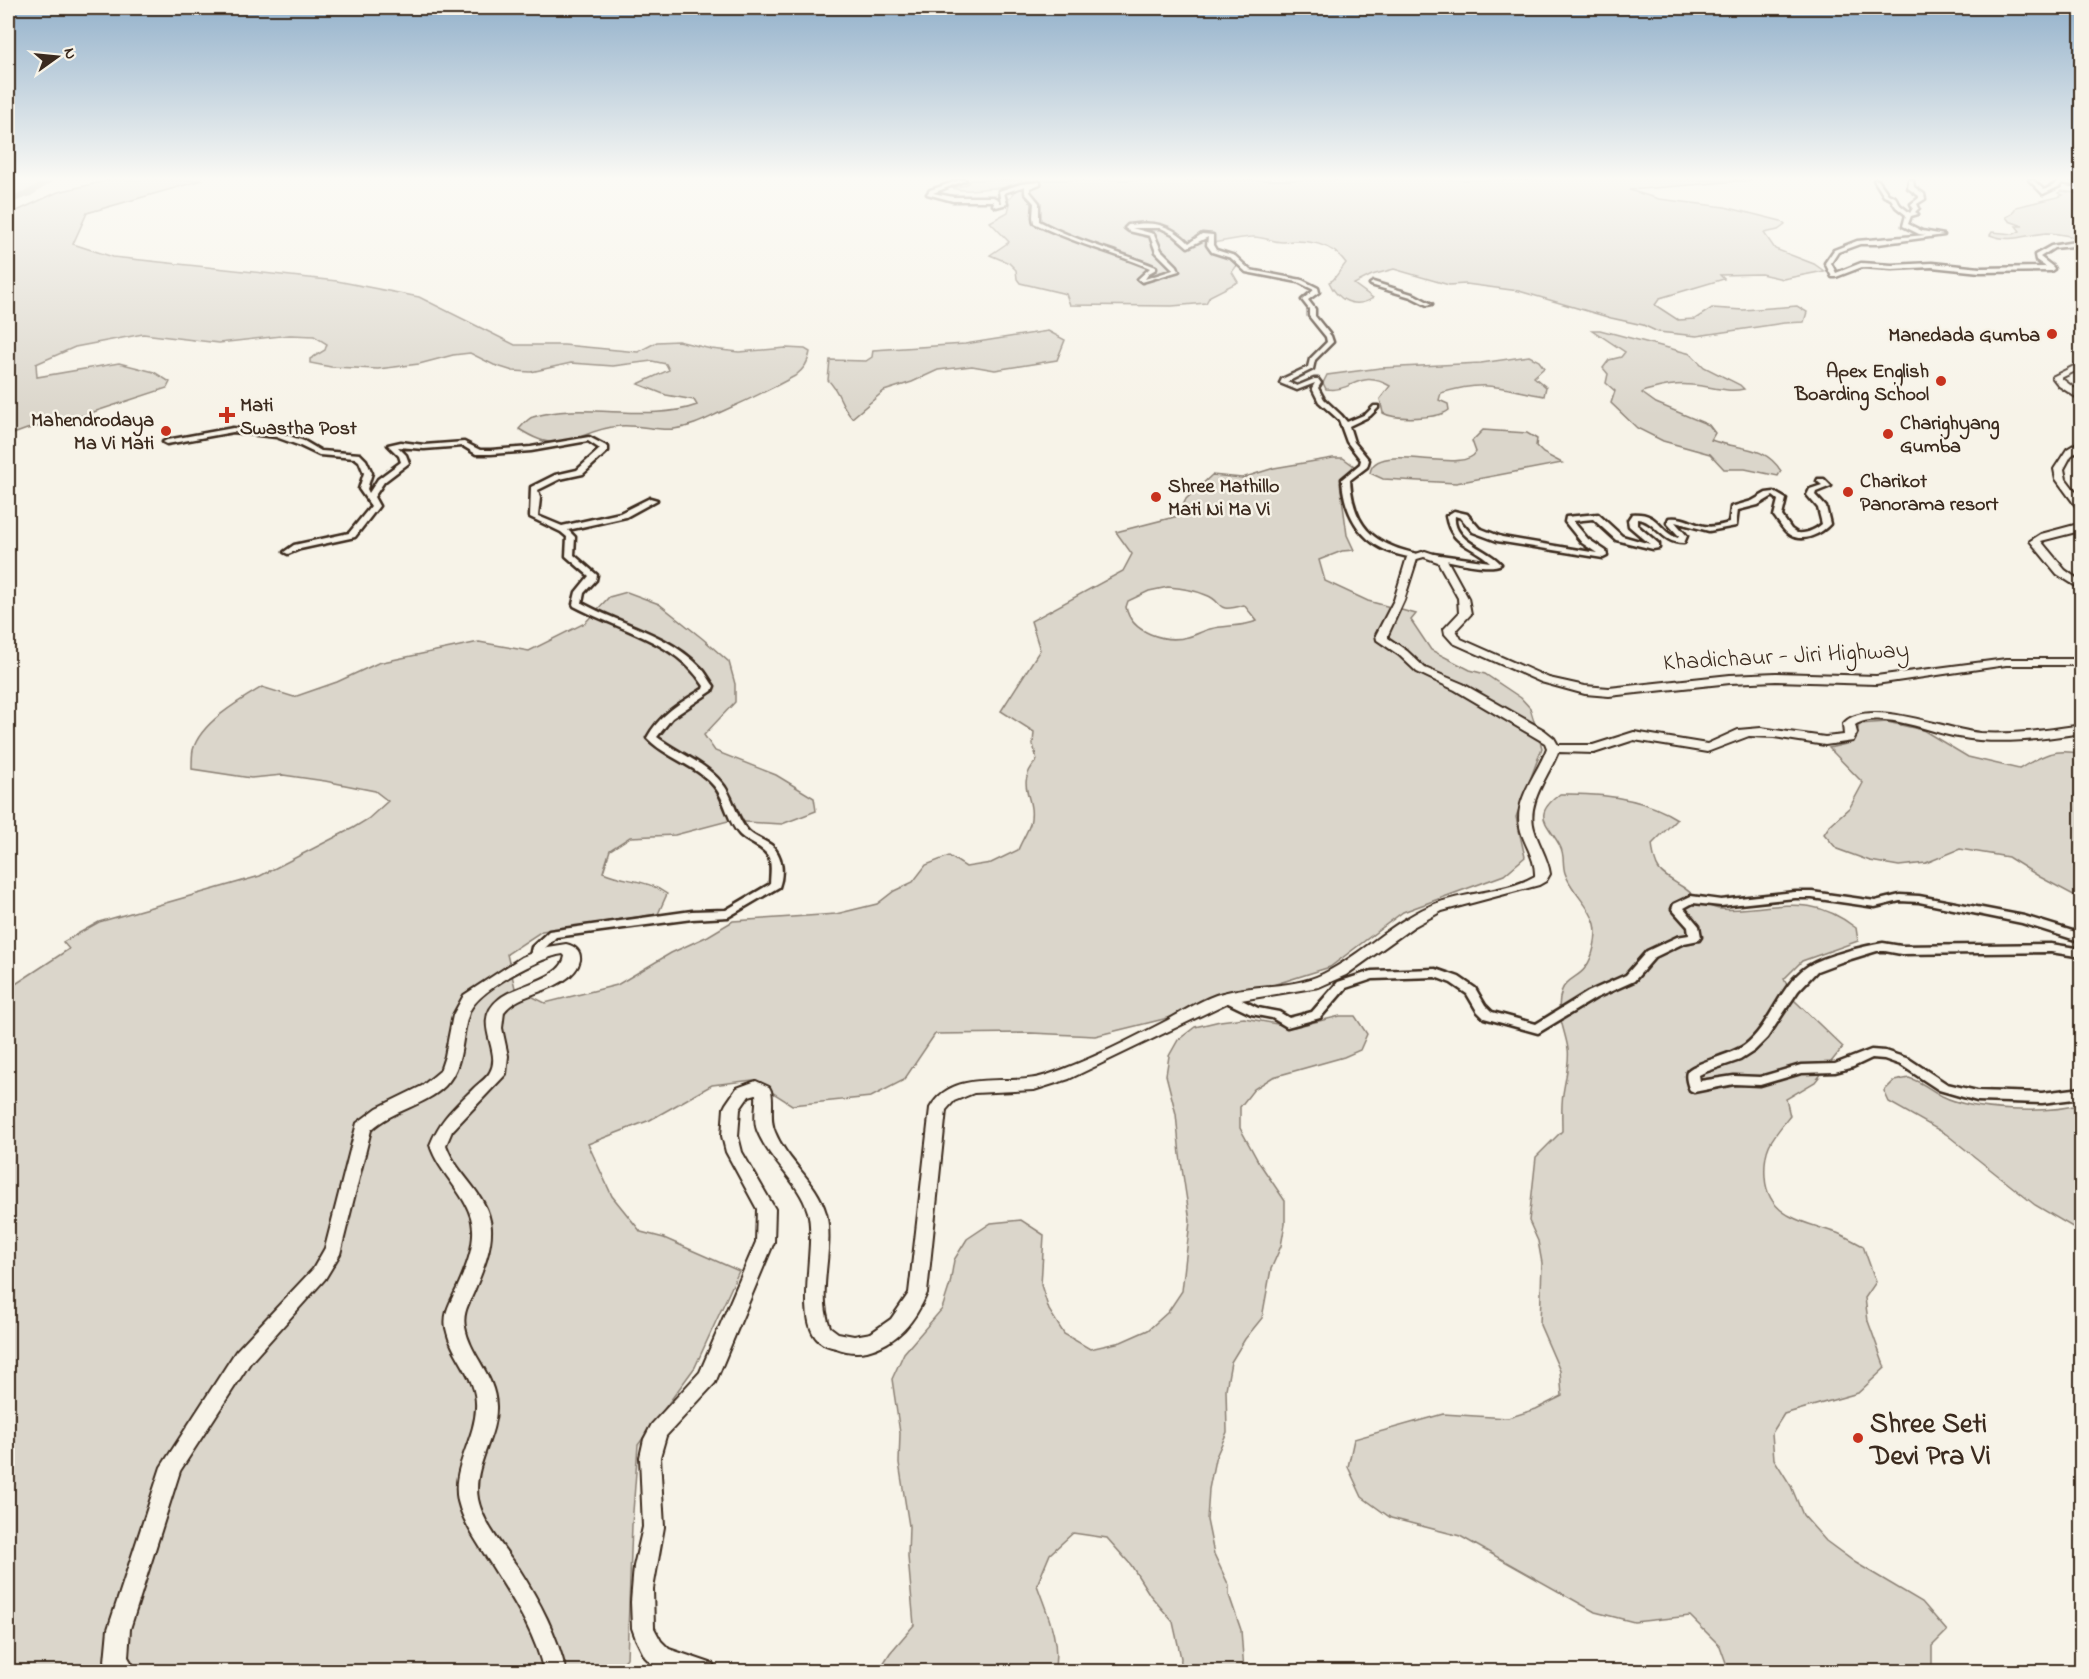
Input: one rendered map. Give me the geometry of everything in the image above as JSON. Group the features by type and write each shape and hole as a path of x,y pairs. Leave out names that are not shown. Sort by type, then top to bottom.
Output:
{"main road":[{"path":"2082,364 2056,377 2082,399"},
{"path":"2082,443 2064,457 2059,470 2061,479 2082,507"},
{"path":"2082,526 2062,534 2040,537 2035,541 2061,572 2082,587"},
{"path":"705,1671 677,1664 660,1656 651,1646 644,1627 643,1580 654,1523 650,1460 651,1446 660,1428 700,1390 708,1377 765,1242 768,1217 766,1209 734,1152 730,1136 732,1108 739,1096 756,1087 763,1091 765,1098 762,1113 767,1133 809,1193 816,1210 819,1236 818,1316 822,1331 830,1339 846,1344 873,1341 891,1332 914,1305 918,1293 938,1108 952,1092 966,1088 1045,1082 1132,1044 1226,997 1317,983 1352,964 1401,927 1434,909 1458,900 1528,884 1542,877 1544,873 1542,862 1527,832 1525,816 1553,748 1550,741 1459,687 1421,670 1403,653 1383,640 1382,635 1399,600 1410,560 1414,556 1425,554 1433,556"},
{"name":"Khadichaur - Jiri Highway","path":"1433,556 1445,564 1465,604 1464,617 1450,629 1456,641 1532,676 1585,690 1618,692 1768,677 1876,680 2006,662 2082,662"},
{"path":"1553,748 1594,749 1634,736 1707,748 1718,745 1735,735 1749,732 1780,733 1834,742 1849,738 1851,721 1870,716 1919,722 1954,733 1981,736 2028,736 2082,729"},
{"path":"126,1671 116,1660 118,1629 171,1467 243,1357 319,1274 329,1260 337,1239 363,1126 371,1119 440,1081 451,1065 465,1003 519,964 536,956 566,949 573,954 573,962 562,974 505,1001 495,1012 494,1024 501,1062 498,1074 445,1128 438,1145 444,1161 476,1206 482,1230 475,1264 455,1315 458,1342 481,1375 486,1398 485,1421 468,1475 468,1498 475,1520 545,1633 555,1671"}],"street":[{"path":"1131,258 1154,268 1147,272 1142,279 1144,281 1176,271 1166,258"},
{"path":"1234,258 1248,271 1309,285 1317,291 1305,300 1312,309 1312,316 1329,337 1330,342 1312,360 1311,368 1284,380 1283,383 1297,388 1316,380 1318,383 1315,388 1316,392 1327,406 1341,417 1346,425 1350,442 1365,460 1364,465 1346,480 1346,488 1360,529 1368,538 1377,543 1398,553 1414,556"},
{"path":"1831,258 1828,263 1834,276 1861,265 1892,267 1932,265 1980,270 2050,271 2038,258"},
{"path":"1373,284 1413,296 1429,304"},
{"path":"1346,425 1368,415 1376,407"},
{"path":"167,441 233,430 277,435 301,442 319,453 357,456 362,460 368,473 363,489 367,496 372,498 375,506 352,536 288,552"},
{"path":"367,496 372,495 381,481 405,463 402,455 392,445 397,444 424,447 464,444 479,452 491,452 531,449 589,439 605,449 586,468 550,480 534,489 536,498 534,517 561,529 572,537 570,556 593,574 580,592 578,604 595,615 674,649 703,673 709,686 707,691 671,711 658,725 652,738 666,750 702,771 717,784 732,806 741,830 748,837 770,849 776,861 775,885 728,913 692,915 553,934 536,950 536,956"},
{"path":"1433,556 1473,560 1486,565 1497,564 1455,535 1450,526 1450,516 1454,513 1464,516 1476,530 1500,539 1603,556 1603,553 1582,538 1569,519 1595,516 1619,538 1653,547 1656,546 1655,544 1633,526 1632,520 1635,516 1647,517 1670,538 1681,541 1683,536 1671,523 1672,520 1678,519 1710,530 1727,526 1733,524 1734,509 1738,506 1757,502 1763,496 1774,494 1782,499 1778,516 1790,532 1810,534 1818,532 1826,524 1822,507 1811,495 1813,491 1827,486 1821,481"},
{"path":"561,529 594,520 615,518 635,511 653,500"},
{"path":"1226,997 1287,1023 1316,1015 1342,985 1372,975 1436,973 1455,980 1471,991 1480,1008 1488,1015 1538,1029 1592,995 1630,978 1651,954 1681,940 1695,937 1693,926 1678,909 1678,906 1691,899 1721,903 1812,895 1875,904 1900,898 1919,899 2024,920 2082,938"},
{"path":"2082,954 2050,948 1901,950 1882,947 1846,956 1813,968 1803,976 1796,989 1777,1011 1769,1028 1752,1046 1734,1059 1707,1064 1693,1073 1694,1087 1734,1080 1760,1081 1801,1069 1835,1068 1849,1065 1871,1054 1886,1055 1905,1062 1943,1087 1977,1096 2042,1098 2082,1093"}],"shaded area":[{"path":"8,258 126,258 337,281 419,297 515,345 564,345 638,352 657,342 678,341 711,349 739,352 786,348 805,349 810,352 805,366 795,376 692,425 667,429 619,426 560,443 535,438 519,429 531,418 552,413 572,411 657,412 697,405 694,400 666,395 638,384 669,370 666,364 652,361 613,366 571,363 531,372 513,371 494,365 470,353 419,364 378,369 331,367 310,363 310,359 325,350 327,344 314,336 290,335 219,343 143,334 75,347 36,364 37,377 119,363 154,372 170,382 167,388 69,420 27,429 8,436"},
{"path":"998,258 1227,258 1238,264 1232,272 1238,282 1210,296 1206,303 1172,306 1070,305 1066,294 1020,283 1016,270 1009,263"},
{"path":"1342,258 1799,258 1824,271 1783,279 1761,274 1720,275 1724,279 1660,298 1655,305 1678,320 1695,319 1712,308 1743,310 1797,306 1807,312 1804,322 1697,336 1658,332 1643,325 1519,291 1466,284 1449,285 1394,269 1372,275 1354,284 1373,298 1353,303 1337,294 1329,282 1346,263"},
{"path":"1592,330 1600,330 1691,354 1704,367 1740,385 1744,389 1724,390 1680,385 1657,388 1642,393 1656,403 1709,425 1715,433 1711,440 1750,449 1767,456 1781,471 1778,476 1745,469 1724,469 1710,454 1663,441 1637,428 1611,403 1615,391 1606,383 1608,374 1603,368 1609,360 1621,357 1625,352"},
{"path":"1048,331 1065,340 1057,360 995,370 972,366 938,370 884,391 852,418 828,380 830,360 866,361 872,357 873,350 965,344"},
{"path":"1529,356 1539,361 1544,368 1534,377 1546,387 1544,396 1493,386 1471,386 1441,393 1439,400 1448,404 1449,410 1427,417 1407,418 1383,413 1380,399 1390,386 1379,381 1363,380 1335,389 1326,389 1323,383 1327,375 1380,368 1481,363"},
{"path":"1483,430 1527,433 1537,439 1536,446 1543,453 1562,463 1456,483 1383,479 1370,473 1375,463 1387,459 1455,461 1468,458 1476,452 1472,441"},
{"path":"1333,458 1343,458 1354,466 1340,483 1347,535 1354,550 1342,551 1319,560 1325,581 1368,601 1416,614 1411,620 1431,650 1470,670 1485,674 1521,698 1530,708 1542,748 1516,817 1525,857 1504,875 1403,912 1330,967 1168,1018 1095,1036 1031,1033 935,1034 904,1080 871,1097 792,1105 753,1080 712,1085 650,1120 588,1144 612,1196 641,1232 664,1238 739,1271 695,1367 638,1445 632,1525 627,1658 615,1671 8,1672 8,989 69,949 63,942 99,922 260,876 353,828 368,819 388,801 375,791 325,781 283,775 251,778 192,769 193,750 197,740 212,722 262,687 294,697 337,682 378,663 479,642 529,651 585,623 609,597 627,592 659,604 703,639 729,662 735,684 735,702 704,735 715,751 776,775 814,798 816,811 782,824 728,821 675,835 630,837 610,850 603,872 644,883 667,894 658,914 542,931 507,954 515,988 545,1003 617,985 671,953 708,936 733,921 836,914 877,904 894,891 913,882 926,865 949,856 966,867 991,863 1018,850 1030,824 1031,806 1026,785 1030,769 1037,760 1033,744 1034,732 1001,711 1040,650 1031,621 1123,571 1132,554 1116,532 1178,516 1186,499 1212,475 1242,478 1274,468","holes":["1168,587 1202,593 1223,608 1244,605 1257,621 1210,629 1179,638 1150,634 1142,630 1129,616 1126,607 1128,601 1149,591"]},
{"path":"1887,722 1923,730 1968,757 2019,769 2056,752 2081,754 2081,899 2008,857 1960,849 1926,863 1899,866 1870,861 1837,849 1824,834 1830,825 1850,807 1863,783 1829,748 1850,743 1857,734 1859,724"},
{"path":"1560,794 1590,794 1636,801 1677,819 1652,844 1656,865 1667,877 1710,906 1728,910 1807,906 1831,912 1856,928 1858,941 1802,961 1784,979 1794,1000 1843,1047 1815,1082 1786,1099 1790,1116 1767,1150 1765,1177 1772,1201 1780,1209 1810,1225 1841,1235 1863,1246 1876,1282 1865,1298 1868,1321 1885,1368 1858,1393 1784,1414 1772,1433 1774,1459 1791,1486 1803,1515 1826,1541 1856,1563 1922,1602 1947,1631 1932,1646 1932,1671 1729,1671 1720,1646 1690,1616 1634,1622 1595,1612 1460,1536 1391,1518 1362,1497 1348,1467 1354,1439 1443,1414 1508,1418 1536,1409 1562,1396 1560,1371 1540,1325 1542,1263 1538,1241 1529,1221 1536,1157 1562,1131 1562,1099 1568,1054 1559,1006 1560,998 1564,986 1588,964 1596,935 1593,917 1568,880 1564,870 1562,849 1544,819 1546,808"},
{"path":"1340,1016 1355,1016 1367,1034 1360,1050 1344,1057 1273,1077 1254,1089 1240,1107 1240,1128 1258,1161 1285,1201 1285,1224 1281,1246 1271,1269 1262,1318 1245,1339 1231,1362 1226,1389 1227,1432 1215,1459 1209,1489 1207,1520 1214,1554 1229,1586 1229,1595 1241,1630 1244,1671 1180,1671 1181,1658 1173,1622 1150,1595 1131,1565 1107,1538 1073,1533 1050,1554 1037,1585 1054,1638 1056,1660 1054,1671 878,1672 890,1653 914,1625 908,1557 909,1526 899,1463 900,1433 892,1379 904,1353 942,1309 950,1284 954,1260 967,1239 991,1223 1021,1220 1044,1235 1041,1285 1049,1310 1064,1334 1090,1349 1121,1342 1148,1330 1168,1312 1182,1291 1190,1221 1176,1114 1166,1075 1169,1056 1178,1040 1195,1027 1220,1021 1244,1018 1294,1027"},
{"path":"1909,1078 1942,1096 1991,1108 2031,1110 2081,1104 2081,1232 2035,1205 1946,1134 1889,1102 1884,1091 1894,1081"}],"place":[{"name":"Manedada Gumba","path":"2052,334"},
{"name":"Apex English Boarding School","path":"1941,381"},
{"name":"Mati Swastha Post","path":"227,415"},
{"name":"Mahendrodaya Ma Vi Mati","path":"166,431"},
{"name":"Charighyang Gumba","path":"1888,434"},
{"name":"Charikot Panorama resort","path":"1848,492"},
{"name":"Shree Mathillo Mati Ni Ma Vi","path":"1156,497"},
{"name":"Shree Seti Devi Pra Vi","path":"1858,1438"}]}
